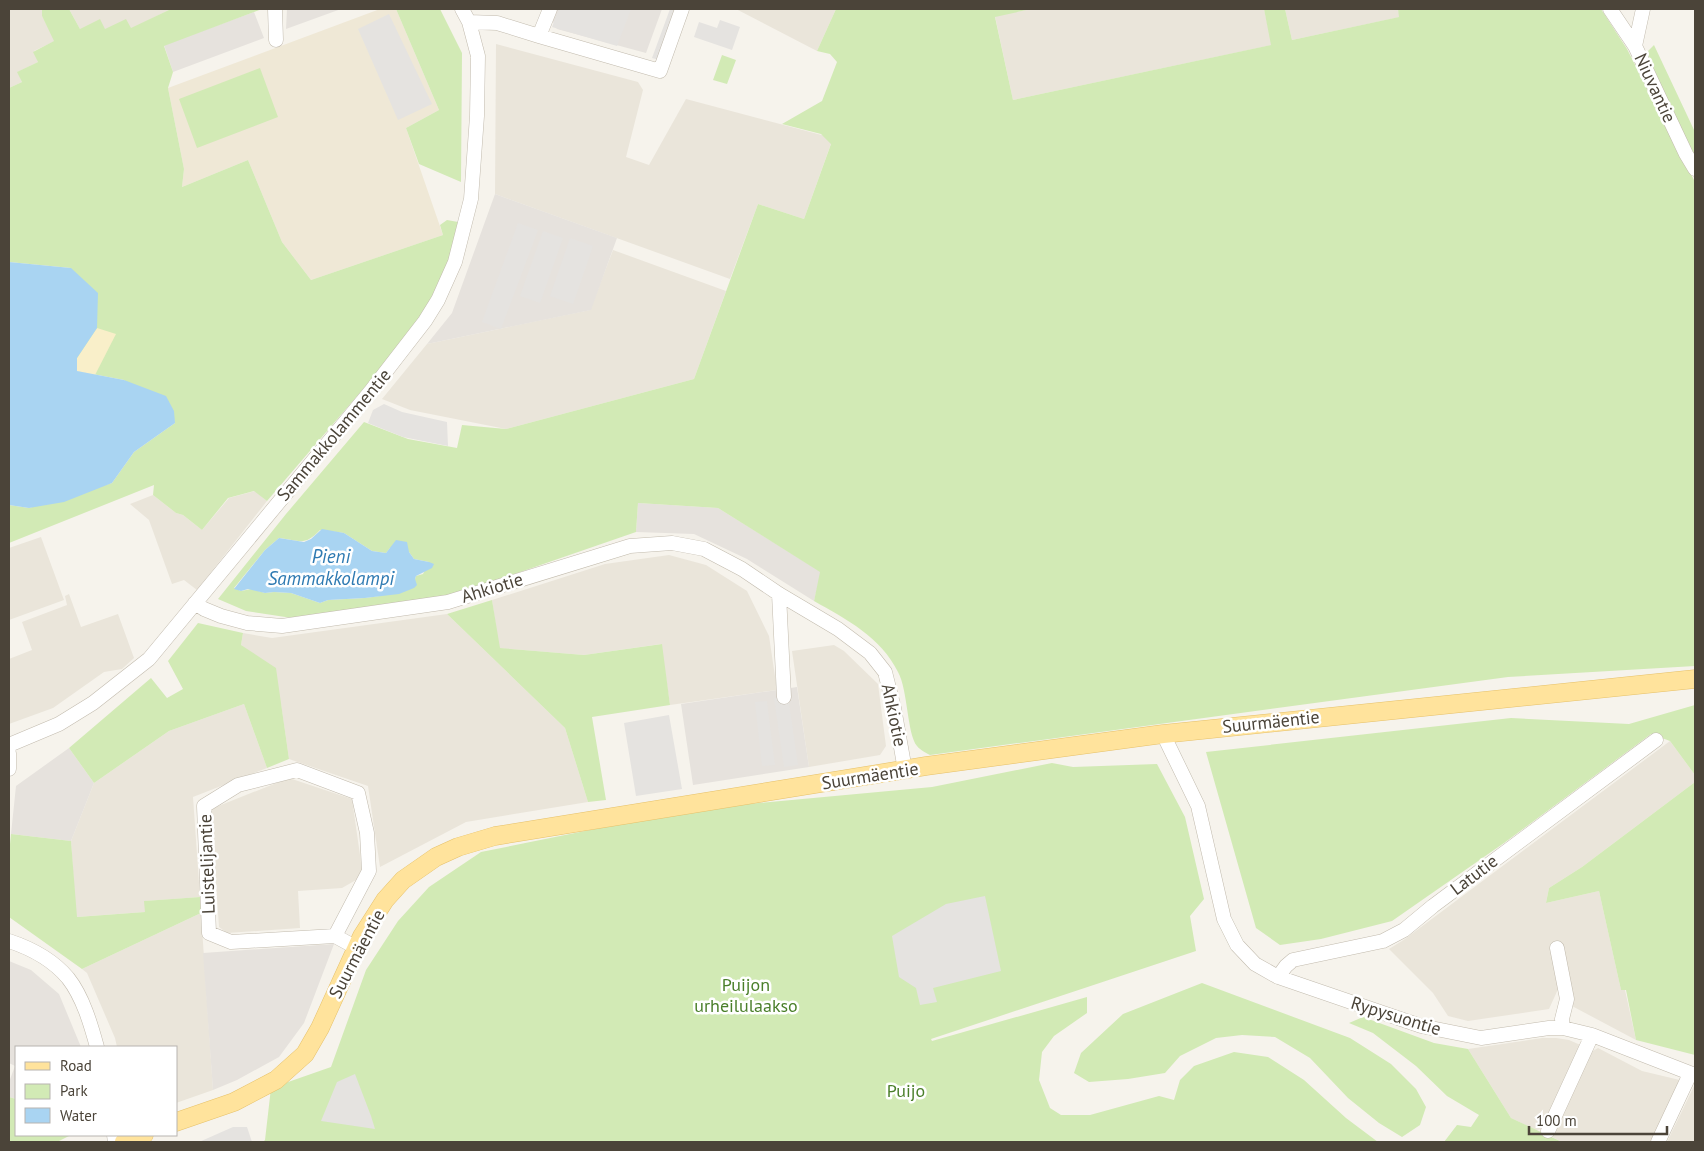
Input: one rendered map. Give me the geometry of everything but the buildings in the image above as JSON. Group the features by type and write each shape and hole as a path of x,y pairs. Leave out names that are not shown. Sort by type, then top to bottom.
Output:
{"main road":[{"name":"Suurmäentie","path":"178,1121 234,1102 270,1084 305,1054 320,1028 357,948 385,900 403,880 436,857 458,847 495,836 905,770 1163,734 1695,679"},
{"path":"124,1142 141,1136"}],"street":[{"path":"276,9 276,40"},
{"name":"Sammakkolammentie","path":"9,745 59,724 93,703 149,659 387,371 420,328 438,300 455,262 471,198 477,116 478,56 469,22 462,9"},
{"path":"539,36 550,9"},
{"path":"469,22 497,22 539,36 660,70 682,9"},
{"name":"Niuvantie","path":"1610,9 1635,46 1686,154 1695,169"},
{"path":"1635,46 1644,9"},
{"name":"Ahkiotie","path":"195,603 221,616 247,623 282,626 448,602 630,546 672,543 704,549 742,569 846,635 870,653 885,672 894,708 905,770"},
{"path":"779,594 784,696"},
{"name":"Rypysuontie","path":"1163,734 1198,806 1224,919 1242,950 1255,964 1278,977 1421,1026 1480,1038 1548,1028 1563,1028 1592,1034 1693,1075"},
{"name":"Latutie","path":"1278,977 1293,960 1383,941 1404,930 1433,906 1656,740"},
{"path":"9,754 9,769"},
{"name":"Luistelijantie","path":"298,770 358,793 367,833 369,871 335,936 232,942 209,933 204,806 238,786 298,770"},
{"path":"335,936 357,948"},
{"path":"9,941 28,948 51,963 68,978 79,997 96,1046"},
{"path":"1557,948 1567,999 1562,1019 1563,1028"},
{"path":"1548,1131 1592,1034"},
{"path":"1658,1142 1693,1075"}],"shaded area":[{"path":"42,9 42,16 55,41 34,51 38,62 18,72 22,82 9,88 9,10"},
{"path":"69,9 171,9 131,29 80,29"},
{"path":"287,9 341,9 286,29"},
{"path":"380,9 396,9 439,110 406,128 443,235 311,280 282,242 248,160 182,187 184,169 168,88"},
{"path":"556,9 662,9 646,53 557,29 552,20"},
{"path":"559,9 631,9 617,46 552,27"},
{"path":"670,9 678,9 659,60 652,58"},
{"path":"736,9 836,9 817,51"},
{"path":"1031,9 1264,9 1272,45 1013,100 995,16"},
{"path":"1285,9 1398,9 1400,17 1292,40"},
{"path":"254,12 264,38 173,72 164,45"},
{"path":"389,14 432,104 398,120 358,29"},
{"path":"720,20 740,27 732,50 694,37 699,22 717,28"},
{"path":"496,44 638,82 643,90 626,157 649,165 686,99 833,138 804,219 758,204 730,279 495,194"},
{"path":"495,194 617,238 591,310 427,344 452,313"},
{"path":"518,223 538,230 501,329 482,322"},
{"path":"543,231 563,238 540,303 520,296"},
{"path":"570,238 593,246 573,304 550,296"},
{"path":"613,250 726,291 694,379 506,429 410,410 382,399 427,344 590,310"},
{"path":"384,404 402,412 447,422 448,446 403,437 368,423 373,410"},
{"path":"255,491 267,501 197,590 184,580 172,584 149,520 130,504 153,495 202,530 229,498"},
{"path":"638,503 718,508 821,572 814,601 747,559 694,534 636,532"},
{"path":"41,537 64,600 9,620 9,548"},
{"path":"669,555 706,565 747,591 769,636 777,690 670,705 661,644 584,655 499,648 492,600 605,564"},
{"path":"69,594 81,627 118,614 134,658 122,669 104,672 53,708 9,724 9,659 32,650 22,622 67,605 65,596"},
{"path":"447,614 565,728 588,802 466,822 380,867 368,786 289,759 281,704 241,645 243,633 272,638"},
{"path":"834,645 844,651 878,684 886,746 880,755 809,767 792,651"},
{"path":"797,687 809,767 693,785 681,704"},
{"path":"788,696 798,765 784,767 774,698"},
{"path":"767,701 775,765 762,766 755,702"},
{"path":"244,704 267,768 193,797 200,897 145,901 145,912 76,917 71,841 94,783 169,731"},
{"path":"669,715 682,789 636,796 624,723"},
{"path":"1670,741 1695,775 1695,782 1582,867 1549,888 1546,903 1599,891 1621,990 1625,990 1636,1040 1572,1006 1559,987 1549,1009 1468,1021 1448,1016 1433,993 1389,949"},
{"path":"69,748 94,783 71,841 11,834 16,786"},
{"path":"289,778 352,799 363,876 342,888 298,891 300,928 227,933 219,927 211,809"},
{"path":"985,896 1001,971 933,988 937,1002 920,1005 916,988 899,977 892,936 946,904"},
{"path":"201,913 213,1090 178,1102 178,1046 117,1046 87,973 82,969"},
{"path":"334,944 304,1023 279,1057 237,1080 213,1090 203,953"},
{"path":"9,961 31,970 59,994 81,1046 15,1046 15,1066 9,1063"},
{"path":"1542,1038 1569,1040 1585,1047 1543,1129 1536,1130 1511,1118 1468,1049"},
{"path":"1598,1048 1642,1071 1684,1081 1655,1142 1562,1142 1551,1136 1591,1052"},
{"path":"15,1066 15,1099 9,1097 9,1082"},
{"path":"355,1074 375,1129 321,1121 337,1082"},
{"path":"1695,1084 1695,1142 1667,1142"},
{"path":"233,1127 247,1127 252,1142 199,1142"}],"green space":[{"path":"42,9 69,9 80,29 100,19 105,29 126,19 131,28 171,9 262,9 164,46 173,72 168,88 184,169 182,187 248,160 282,242 311,280 443,235 440,225 447,220 458,222 459,232 442,280 412,332 267,501 254,491 228,498 202,530 153,495 154,485 9,543 9,505 29,508 112,483 134,452 175,423 124,380 77,371 71,268 9,262 9,88 22,82 17,72 38,62 33,52 54,41 42,16"},
{"path":"396,9 440,9 462,53 461,182 419,164 406,128 439,110"},
{"path":"836,9 1031,9 995,17 1013,100 1271,45 1264,9 1285,9 1292,40 1399,17 1398,9 1601,9 1627,49 1695,182 1695,666 1508,677 930,755 920,749 914,740 904,689 891,660 862,630 814,601 820,572 718,508 638,503 636,532 439,600 305,620 246,611 218,599 286,514 364,422 408,439 457,448 462,425 506,429 694,379 758,204 804,219 831,144 821,134 782,124 822,101 837,62 830,54 817,51","holes":["320,530 344,533 372,551 386,553 390,548 409,552 414,559 429,562 423,574 380,596 328,600 320,603 291,593 265,593 251,589 241,591 234,588 265,550 279,538 306,541"]},
{"path":"1654,45 1695,132 1695,157 1649,61 1648,51"},
{"path":"722,55 736,60 727,84 713,80"},
{"path":"260,68 278,117 197,148 179,99"},
{"path":"492,600 500,648 584,655 662,644 670,705 592,717 606,800 588,802 565,728 447,614"},
{"path":"198,623 243,633 241,645 276,668 289,759 267,768 244,704 169,731 94,783 69,748 151,678 167,698 183,689 168,661"},
{"path":"1695,705 1695,775 1670,741 1651,734 1504,843 1392,921 1321,939 1280,945 1256,928 1206,752 1511,718 1629,724"},
{"name":"Puijon urheilulaakso","path":"1052,763 1073,767 1157,764 1185,817 1204,899 1190,916 1196,951 931,1039 932,1041 1087,997 1087,1013 1054,1036 1042,1052 1039,1080 1050,1108 1061,1115 1090,1115 1159,1096 1174,1100 1180,1080 1194,1066 1234,1052 1268,1057 1304,1080 1346,1118 1378,1142 263,1142 265,1140 271,1088 331,1067 366,970 398,921 429,887 481,852 694,809 932,787"},
{"path":"1695,782 1695,1055 1636,1040 1626,990 1621,990 1599,891 1546,903 1549,888 1582,867"},
{"path":"11,834 71,841 77,917 145,912 144,901 200,897 201,913 82,969 9,917 9,854"},
{"path":"1202,983 1350,1038 1391,1064 1416,1089 1426,1107 1420,1125 1402,1137 1379,1123 1348,1098 1310,1058 1275,1037 1242,1035 1216,1038 1180,1056 1165,1073 1128,1079 1089,1082 1074,1073 1081,1053 1123,1014"},
{"path":"1363,1017 1434,1043 1468,1049 1511,1118 1562,1142 1444,1142 1457,1125 1471,1127 1479,1115 1447,1096 1416,1066 1373,1033 1349,1023"},
{"path":"9,1097 15,1099 15,1136 69,1136 57,1142 9,1142"}],"sand":[{"path":"97,328 116,334 95,375 77,371 77,358"}],"water":[{"path":"9,262 71,268 98,293 97,328 77,358 77,371 124,380 166,396 174,411 175,423 134,452 112,483 64,502 29,508 9,505"},
{"name":"Pieni Sammakkolampi","path":"322,529 344,533 372,551 386,553 396,540 407,542 409,552 414,559 434,564 432,568 416,576 417,585 414,588 399,594 328,600 320,603 291,593 265,593 248,589 241,591 234,589 265,550 279,538 304,542 311,539"}],"park label":[{"name":"Puijo","path":"906,1091"}]}
